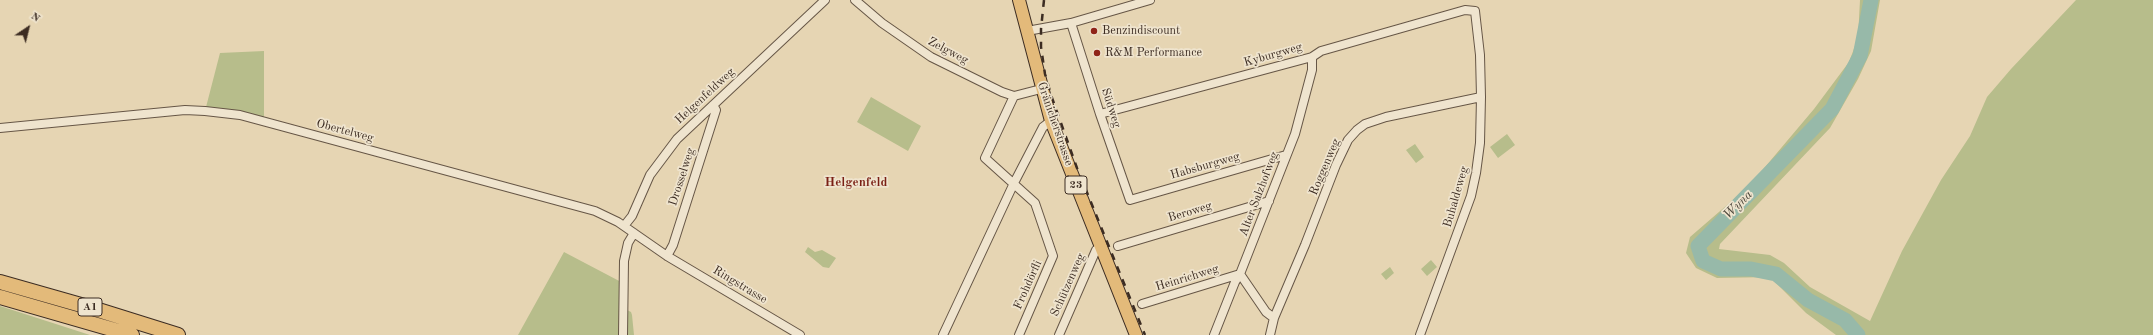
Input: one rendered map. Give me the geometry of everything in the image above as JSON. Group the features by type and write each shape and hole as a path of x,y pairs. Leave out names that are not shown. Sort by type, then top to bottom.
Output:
{"highway":[{"name":"A1","path":"0,282 96,308 178,335"},
{"name":"A1","path":"0,297 132,335"}],"main road":[{"name":"Gränicherstrasse","path":"1019,0 1051,121 1136,335"}],"street":[{"name":"Helgenfeldweg","path":"624,226 632,216 643,186 661,158 677,139 825,0"},
{"name":"Zelgweg","path":"855,0 885,26 931,57 1014,96"},
{"path":"1027,31 1071,22 1150,0"},
{"name":"Kyburgweg","path":"1100,114 1312,57 1321,51 1465,10 1475,11"},
{"name":"Buhaldeweg","path":"1420,335 1471,196 1480,143 1480,55 1475,11"},
{"name":"Südweg","path":"1071,22 1100,114 1130,200"},
{"name":"Alter Salzhofweg","path":"1214,335 1235,282 1240,274 1295,134 1312,70 1312,57"},
{"path":"1014,96 1042,89"},
{"name":"Frohdörfli","path":"1014,96 985,158 1014,183 1034,203 1053,256 1019,335"},
{"name":"Roggenweg","path":"1270,335 1274,318 1306,245 1348,140 1365,124 1386,117 1481,97"},
{"name":"Drosselweg","path":"667,256 673,245 716,110 713,104"},
{"name":"Obertelweg","path":"0,128 165,111 195,110 222,112 246,117 590,209 609,217 624,226 667,256"},
{"path":"943,335 1014,183 1043,127 1051,121"},
{"name":"Habsburgweg","path":"1130,200 1286,155"},
{"name":"Beroweg","path":"1118,246 1269,201"},
{"path":"623,335 624,261 628,243 634,233"},
{"name":"Schützenweg","path":"1059,335 1096,250 1101,247"},
{"name":"Ringstrasse","path":"667,256 800,335"},
{"path":"1240,274 1266,312 1274,318"},
{"name":"Heinrichweg","path":"1142,304 1240,274"}],"green space":[{"path":"1860,0 1880,0 1871,51 1858,79 1830,128 1720,244 1719,249 1770,255 1784,263 1810,287 1870,321 1902,251 1941,180 1970,136 1987,97 2011,69 2076,0 2153,0 2153,335 1836,335 1806,313 1770,277 1717,278 1696,268 1686,253 1690,237 1749,186 1814,109 1849,62 1858,38"},
{"path":"264,51 264,122 205,111 220,53"},
{"path":"871,97 921,126 908,151 857,122"},
{"path":"1507,134 1515,145 1498,158 1490,147"},
{"path":"1415,144 1424,157 1416,163 1406,150"},
{"path":"808,247 815,252 822,250 836,258 829,268 823,267 805,252"},
{"path":"564,252 623,283 623,308 631,312 634,335 518,335"},
{"path":"1431,260 1437,267 1427,276 1421,269"},
{"path":"1390,267 1394,273 1386,280 1381,274"},
{"path":"0,306 90,335 0,335"}],"waterway":[{"name":"Wyna","path":"1858,335 1845,320 1808,300 1776,274 1751,269 1721,269 1703,261 1698,246 1832,109 1860,56 1871,0"}],"railway":[{"path":"1044,0 1041,47 1045,74 1051,95 1077,168 1145,335"}],"place":[{"name":"Benzindiscount","path":"1094,31"},
{"name":"R&M Performance","path":"1097,53"}],"district":[{"name":"Helgenfeld","path":"856,183"}]}
